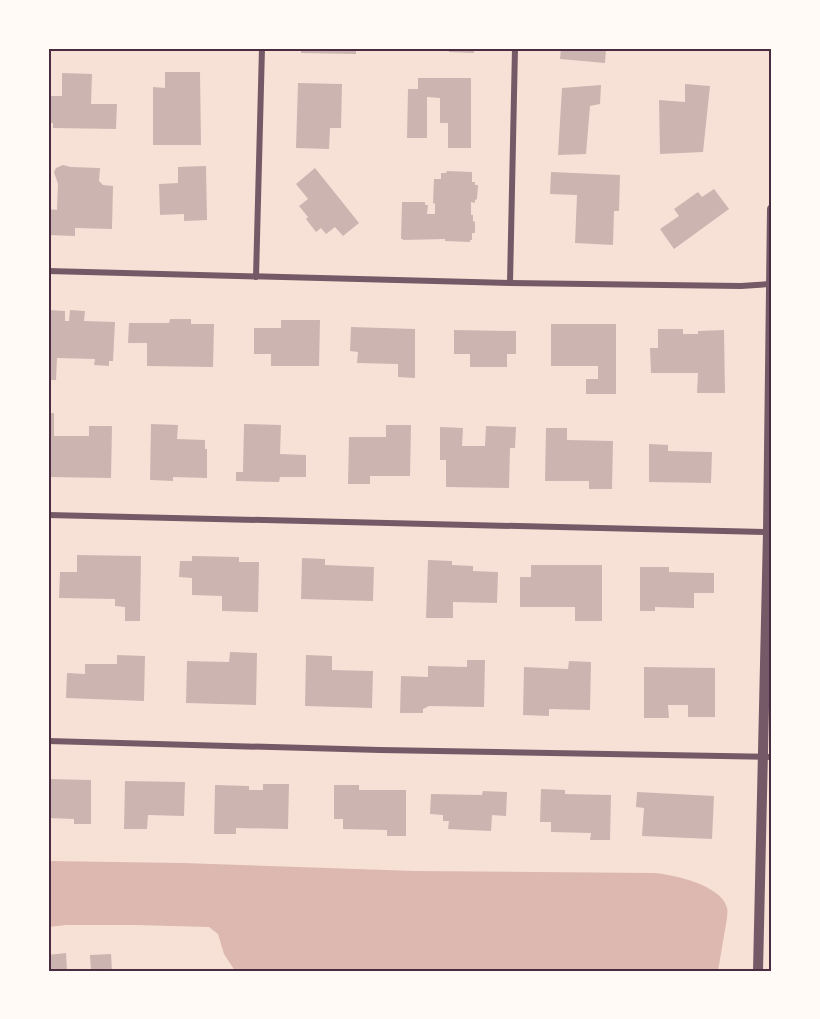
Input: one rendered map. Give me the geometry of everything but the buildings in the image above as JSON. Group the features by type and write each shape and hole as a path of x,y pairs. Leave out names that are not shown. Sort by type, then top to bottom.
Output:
{"street":[{"path":"256,277 262,48"},
{"path":"510,282 515,48"},
{"path":"758,971 767,757 772,209"},
{"path":"48,271 510,282 741,286 771,284"},
{"path":"48,515 770,532"},
{"path":"48,741 767,757"}],"shaded area":[{"path":"48,861 415,871 653,873 683,878 716,893 723,900 727,909 727,918 718,971 235,971 224,954 218,934 209,927 66,925 48,927"}]}
